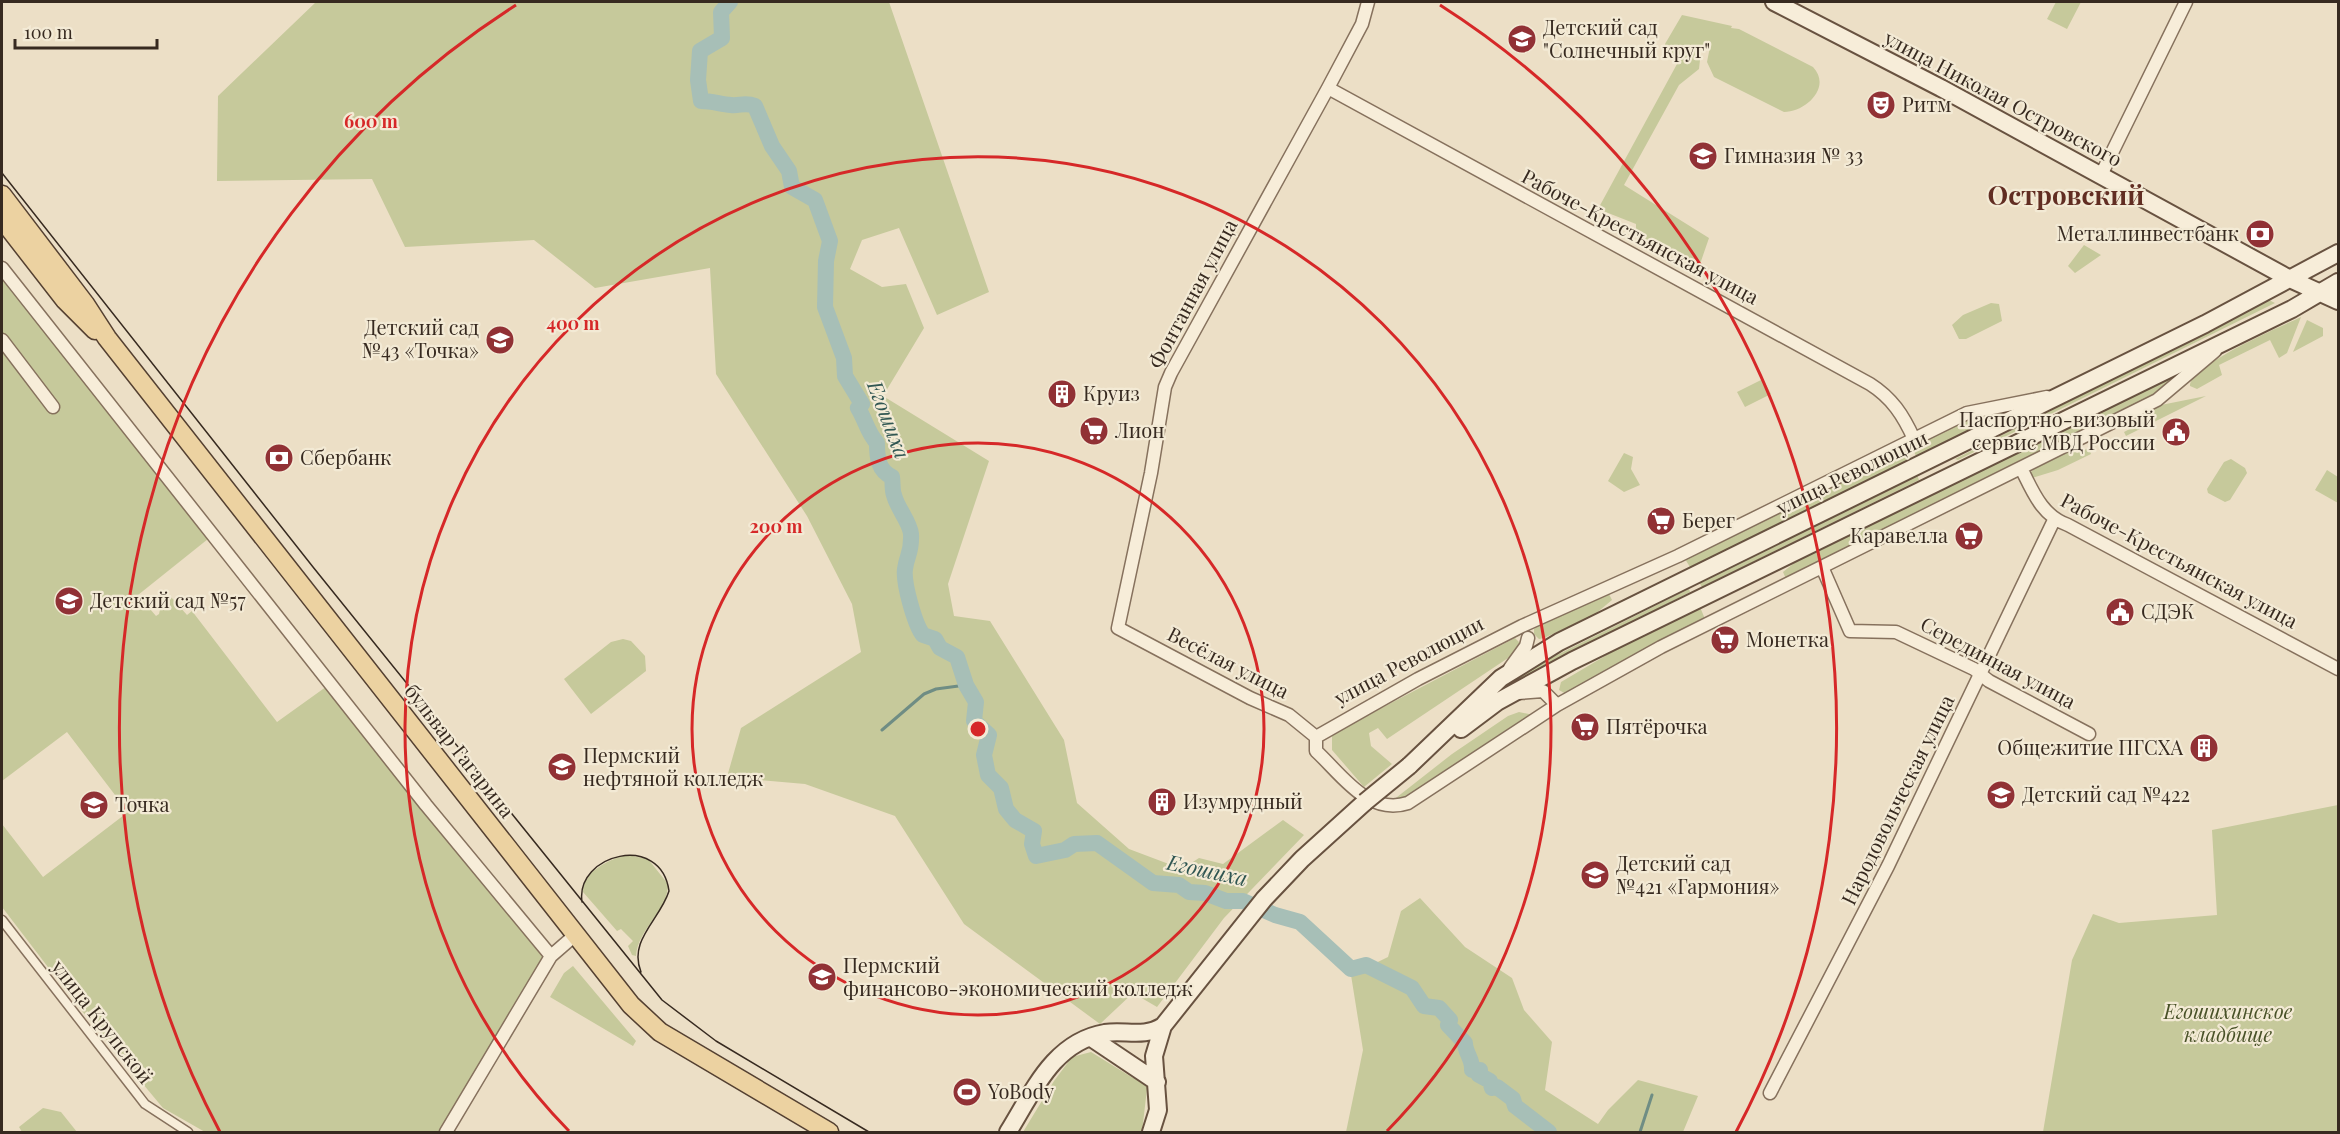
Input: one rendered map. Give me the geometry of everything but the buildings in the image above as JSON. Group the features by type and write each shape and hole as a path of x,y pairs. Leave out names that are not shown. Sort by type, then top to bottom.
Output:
{"main road":[{"name":"улица Николая Островского","path":"1774,2 2101,175 2290,279 2338,301"},
{"name":"бульвар Гагарина","path":"4,213 85,304 107,338 574,936 631,1005 660,1032 829,1132"},
{"name":"улица Революции","path":"1409,766 1501,678 1559,642 2054,396 2205,324 2338,253"},
{"name":"улица Революции","path":"1151,1132 1158,1110 1154,1056 1163,1026 1210,964 1272,891 1347,817 1409,766 1511,694 1572,661 2227,340 2338,282"},
{"path":"1949,448 1946,461 1953,468 1960,469"},
{"path":"1008,1132 1056,1057 1090,1037 1106,1033 1142,1034 1163,1026"},
{"path":"1090,1037 1157,1082"}],"street":[{"name":"Фонтанная улица","path":"1118,628 1169,377 1362,24 1368,2"},
{"path":"2101,175 2186,2"},
{"name":"Рабоче-Крестьянская улица","path":"1328,88 1870,384 1887,395 1898,407 1914,439"},
{"path":"2,268 426,805 551,956"},
{"path":"2,340 53,407"},
{"path":"1316,737 1316,751 1365,797 1384,806 1399,806 1453,776 1557,705 1661,647 2157,400 2227,340"},
{"name":"улица Революции","path":"1316,737 1418,679 1522,626 1678,556 1967,413 2054,396"},
{"name":"Рабоче-Крестьянская улица","path":"2021,468 2045,513 2054,520 2068,525 2338,669"},
{"name":"Народовольческая улица","path":"1770,1093 1857,930 2054,520"},
{"name":"Серединная улица","path":"1822,567 1850,631 1896,632 1974,669 1981,675 2090,734"},
{"path":"1522,626 1528,638 1540,644 1559,642"},
{"name":"Весёлая улица","path":"1118,628 1288,715 1316,737"},
{"path":"1501,678 1520,656 1528,638"},
{"path":"1549,695 1550,686 1557,675 1572,661"},
{"path":"1511,694 1543,691 1557,705"},
{"name":"улица Крупской","path":"2,921 145,1104 188,1132"},
{"path":"446,1132 551,956 574,936"}],"green space":[{"path":"316,2 889,2 989,292 937,315 899,228 862,240 850,269 882,287 906,284 924,328 883,396 989,461 948,584 954,616 990,621 1064,740 1077,803 1129,849 1182,869 1199,858 1223,864 1283,820 1304,835 1224,918 1157,1007 1133,993 1100,1024 964,924 895,816 805,784 727,777 741,728 861,652 852,604 807,516 716,374 710,268 595,288 534,240 405,247 372,179 217,181 218,96"},
{"path":"2056,2 2081,2 2067,29 2047,19"},
{"path":"1682,15 1739,29 1813,67 1820,82 1814,97 1808,103 1792,111 1784,112 1714,77 1707,62 1711,42 1701,51 1699,69 1679,85 1624,185 1709,238 1699,267 1636,234 1636,224 1598,209 1677,64 1668,56 1665,44"},
{"path":"2084,245 2101,255 2075,273 2068,266"},
{"path":"2,268 213,535 138,595 156,616 159,614 162,601 171,597 187,615 192,611 277,722 330,684 551,956 446,1132 205,1132 163,1108 77,1005 2,907 2,824 43,877 128,812 67,732 2,781"},
{"path":"2269,300 2275,303 1958,460 1955,459"},
{"path":"1991,303 1999,304 2002,321 1966,339 1959,339 1952,325 1963,315"},
{"path":"2301,317 2287,353 2279,358 2270,340 2219,365 2222,375 2197,389 2190,386 2194,377 2220,357"},
{"path":"2307,320 2323,328 2323,336 2293,352"},
{"path":"2197,362 2152,398 1786,579 1783,572 1803,556"},
{"path":"1763,379 1771,394 1745,407 1737,392"},
{"path":"2206,396 2126,436 2124,432 2143,422 2144,413 2161,405"},
{"path":"2013,408 1916,456 1912,447 1972,417"},
{"path":"2089,448 2091,454 2058,470 2032,478 2031,472 2036,467 2072,449 2077,453"},
{"path":"1905,450 1910,459 1690,567 1685,559"},
{"path":"1624,453 1633,457 1631,469 1640,485 1624,492 1608,481"},
{"path":"2231,459 2245,468 2247,473 2230,500 2225,502 2208,493 2207,489 2224,462"},
{"path":"2327,470 2338,477 2338,503 2315,490"},
{"path":"1917,475 1919,480 1702,587 1699,582"},
{"path":"1689,589 1690,592 1504,688 1531,668"},
{"path":"1609,594 1612,600 1594,615 1544,638 1539,639 1534,634 1534,629 1540,624"},
{"path":"1700,607 1705,619 1633,655 1566,694 1559,690 1561,682 1622,646"},
{"path":"1515,638 1521,644 1520,650 1387,739 1378,728 1369,733 1371,746 1392,764 1364,787 1332,750 1332,734"},
{"path":"623,639 631,641 645,656 646,671 591,714 564,679 611,642"},
{"path":"1519,712 1534,715 1412,796 1392,801 1452,754 1508,716"},
{"name":"Егошихинское кладбище","path":"2338,805 2338,1132 2043,1132 2072,960 2093,914 2119,923 2217,915 2212,830"},
{"path":"627,855 648,859 668,884 663,903 642,937 636,956 632,955 628,946 633,941 621,929 617,931 583,892 587,878 592,872 606,863"},
{"path":"1420,898 1465,947 1512,978 1524,1010 1552,1042 1545,1090 1598,1124 1608,1110 1638,1080 1698,1096 1683,1132 1346,1132 1363,1050 1351,975 1388,957 1401,911"},
{"path":"573,966 636,1041 633,1046 550,997 564,973"},
{"path":"1091,1052 1133,1078 1137,1076 1148,1080 1142,1132 1023,1132 1054,1081 1072,1057"},
{"path":"43,1108 61,1112 77,1132 22,1132 19,1127"}],"waterway":[{"name":"Егошиха","path":"730,2 721,12 722,38 700,51 698,80 701,101 755,106 772,146 789,171 792,187 815,200 830,241 826,261 825,307 844,358 845,376 862,404 858,408 877,443 881,467 892,477 896,500 910,529 911,545 905,575 913,613 923,635 935,639 940,648 957,657 966,685 976,702 974,721 989,735 984,755 988,775 1001,788 1006,809 1015,820 1034,831 1032,844 1036,856 1065,850 1074,844 1097,843 1153,883 1179,885 1189,892 1205,893 1226,901 1243,901 1275,915 1300,922 1351,969 1366,965 1412,988 1424,1006 1439,1008 1450,1020 1448,1025 1465,1043 1472,1070 1480,1070 1479,1075 1490,1081 1492,1088 1497,1087 1513,1099 1515,1106 1549,1132"},
{"path":"882,730 924,694 936,689 966,685"},
{"path":"1640,1132 1652,1095"}],"tram line":[{"path":"2,173 313,567 662,1000 716,1041 869,1132"},
{"path":"582,902 583,885 592,872 604,862 620,856 636,856 651,861 663,873 669,891 642,940 638,961 641,972"}],"place":[{"name":"Детский сад \"Солнечный круг\"","path":"1522,39"},
{"name":"Ритм","path":"1881,105"},
{"name":"Гимназия № 33","path":"1703,156"},
{"name":"Металлинвестбанк","path":"2260,234"},
{"name":"Детский сад №43 «Точка»","path":"500,340"},
{"name":"Круиз","path":"1062,394"},
{"name":"Лион","path":"1094,431"},
{"name":"Паспортно-визовый сервис МВД России","path":"2176,432"},
{"name":"Сбербанк","path":"279,458"},
{"name":"Берег","path":"1661,521"},
{"name":"Каравелла","path":"1969,536"},
{"name":"Детский сад №57","path":"69,601"},
{"name":"СДЭК","path":"2120,612"},
{"name":"Монетка","path":"1725,640"},
{"name":"Пятёрочка","path":"1585,727"},
{"name":"Общежитие ПГСХА","path":"2204,748"},
{"name":"Пермский нефтяной колледж","path":"562,767"},
{"name":"Детский сад №422","path":"2001,795"},
{"name":"Изумрудный","path":"1162,802"},
{"name":"Точка","path":"94,805"},
{"name":"Детский сад №421 «Гармония»","path":"1595,875"},
{"name":"Пермский финансово-экономический колледж","path":"822,977"},
{"name":"YoBody","path":"967,1092"}],"district":[{"name":"Островский","path":"2066,196"}]}
